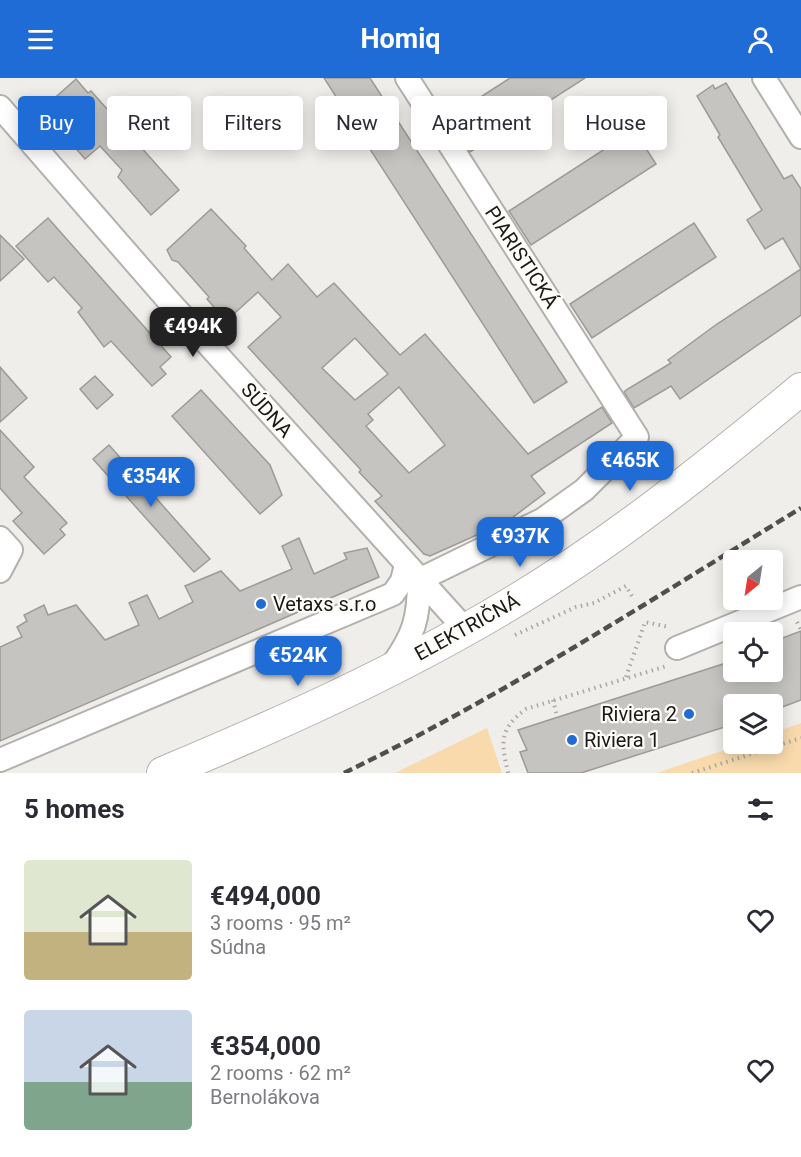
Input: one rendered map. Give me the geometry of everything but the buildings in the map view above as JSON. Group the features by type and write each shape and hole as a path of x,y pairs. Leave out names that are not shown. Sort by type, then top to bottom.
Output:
{"main road":[{"name":"ELEKTRIČNÁ","path":"163,773 276,725 466,630 508,606 676,489 801,389"}],"street":[{"name":"PIARISTICKÁ","path":"407,78 637,437 585,490 542,520 413,572"},
{"path":"764,78 801,137"},
{"name":"SÚDNA","path":"0,107 167,299 466,630"},
{"path":"0,538 11,550 0,571"},
{"path":"389,669 414,630 419,610 413,572"},
{"path":"0,760 393,594 402,581 413,572"},
{"path":"673,637 801,597"}],"path":[{"path":"514,636 576,607 594,603 626,586 633,598"},
{"path":"508,773 502,742 512,719 526,709 682,661 673,637 645,622 626,677"},
{"path":"553,700 557,716"},
{"path":"693,773 801,738"}],"shaded area":[{"path":"801,723 801,773 657,773 723,750 723,754 783,754 783,729"},
{"path":"487,728 502,773 395,773"}],"railway":[{"path":"344,773 519,680 801,508"}],"place":[{"name":"Vetaxs s.r.o","path":"261,604"},
{"name":"Riviera 2","path":"689,714"},
{"name":"Riviera 1","path":"572,740"}]}
